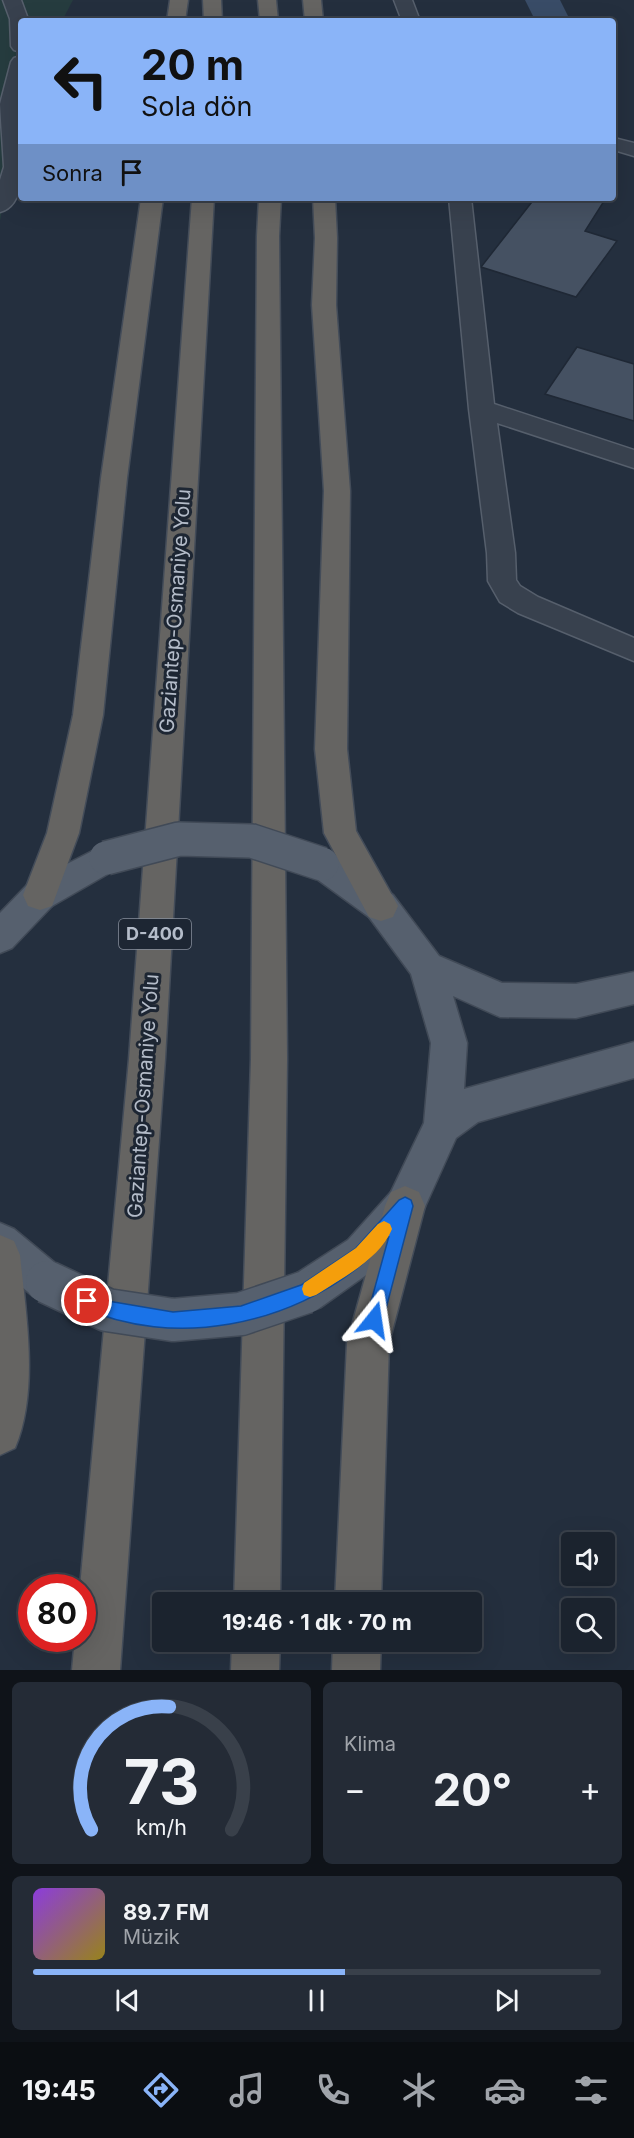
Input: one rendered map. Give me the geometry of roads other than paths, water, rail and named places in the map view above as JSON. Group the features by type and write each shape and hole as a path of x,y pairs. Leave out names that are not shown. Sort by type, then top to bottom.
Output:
{"highway":[{"path":"176,18 179,0"},
{"path":"212,0 213,18"},
{"path":"267,0 269,18"},
{"path":"312,0 314,18"},
{"path":"40,896 63,833 88,715 114,478 152,201"},
{"name":"Gaziantep-Osmaniye Yolu","path":"96,1670 147,1059 203,201"},
{"path":"257,1592 269,1059 268,236 270,201"},
{"path":"324,201 326,238 324,305 337,491 331,749 340,832 381,906"},
{"path":"358,1592 368,1343 405,1206"},
{"path":"0,1255 9,1360 0,1433"},
{"path":"255,1670 256,1652"},
{"path":"356,1670 357,1652"}],"main road":[{"path":"0,937 40,896 106,858 179,839 252,842 322,864 381,906 427,967 449,1043 443,1125 405,1206 362,1254 306,1292 241,1314 173,1320 107,1310 48,1282 0,1243"},
{"path":"427,967 500,1000 576,1001 634,988"},
{"path":"443,1125 468,1106 634,1060"}],"street":[{"path":"12,0 20,18"},
{"path":"403,0 410,18"},
{"path":"0,205 4,200 15,167 8,112 18,74"},
{"path":"616,145 634,150"},
{"path":"460,201 482,409 501,553 501,581 510,594 528,605 634,650"},
{"path":"482,409 634,459"}],"water":[{"path":"525,0 560,0 569,18 534,18"}]}
